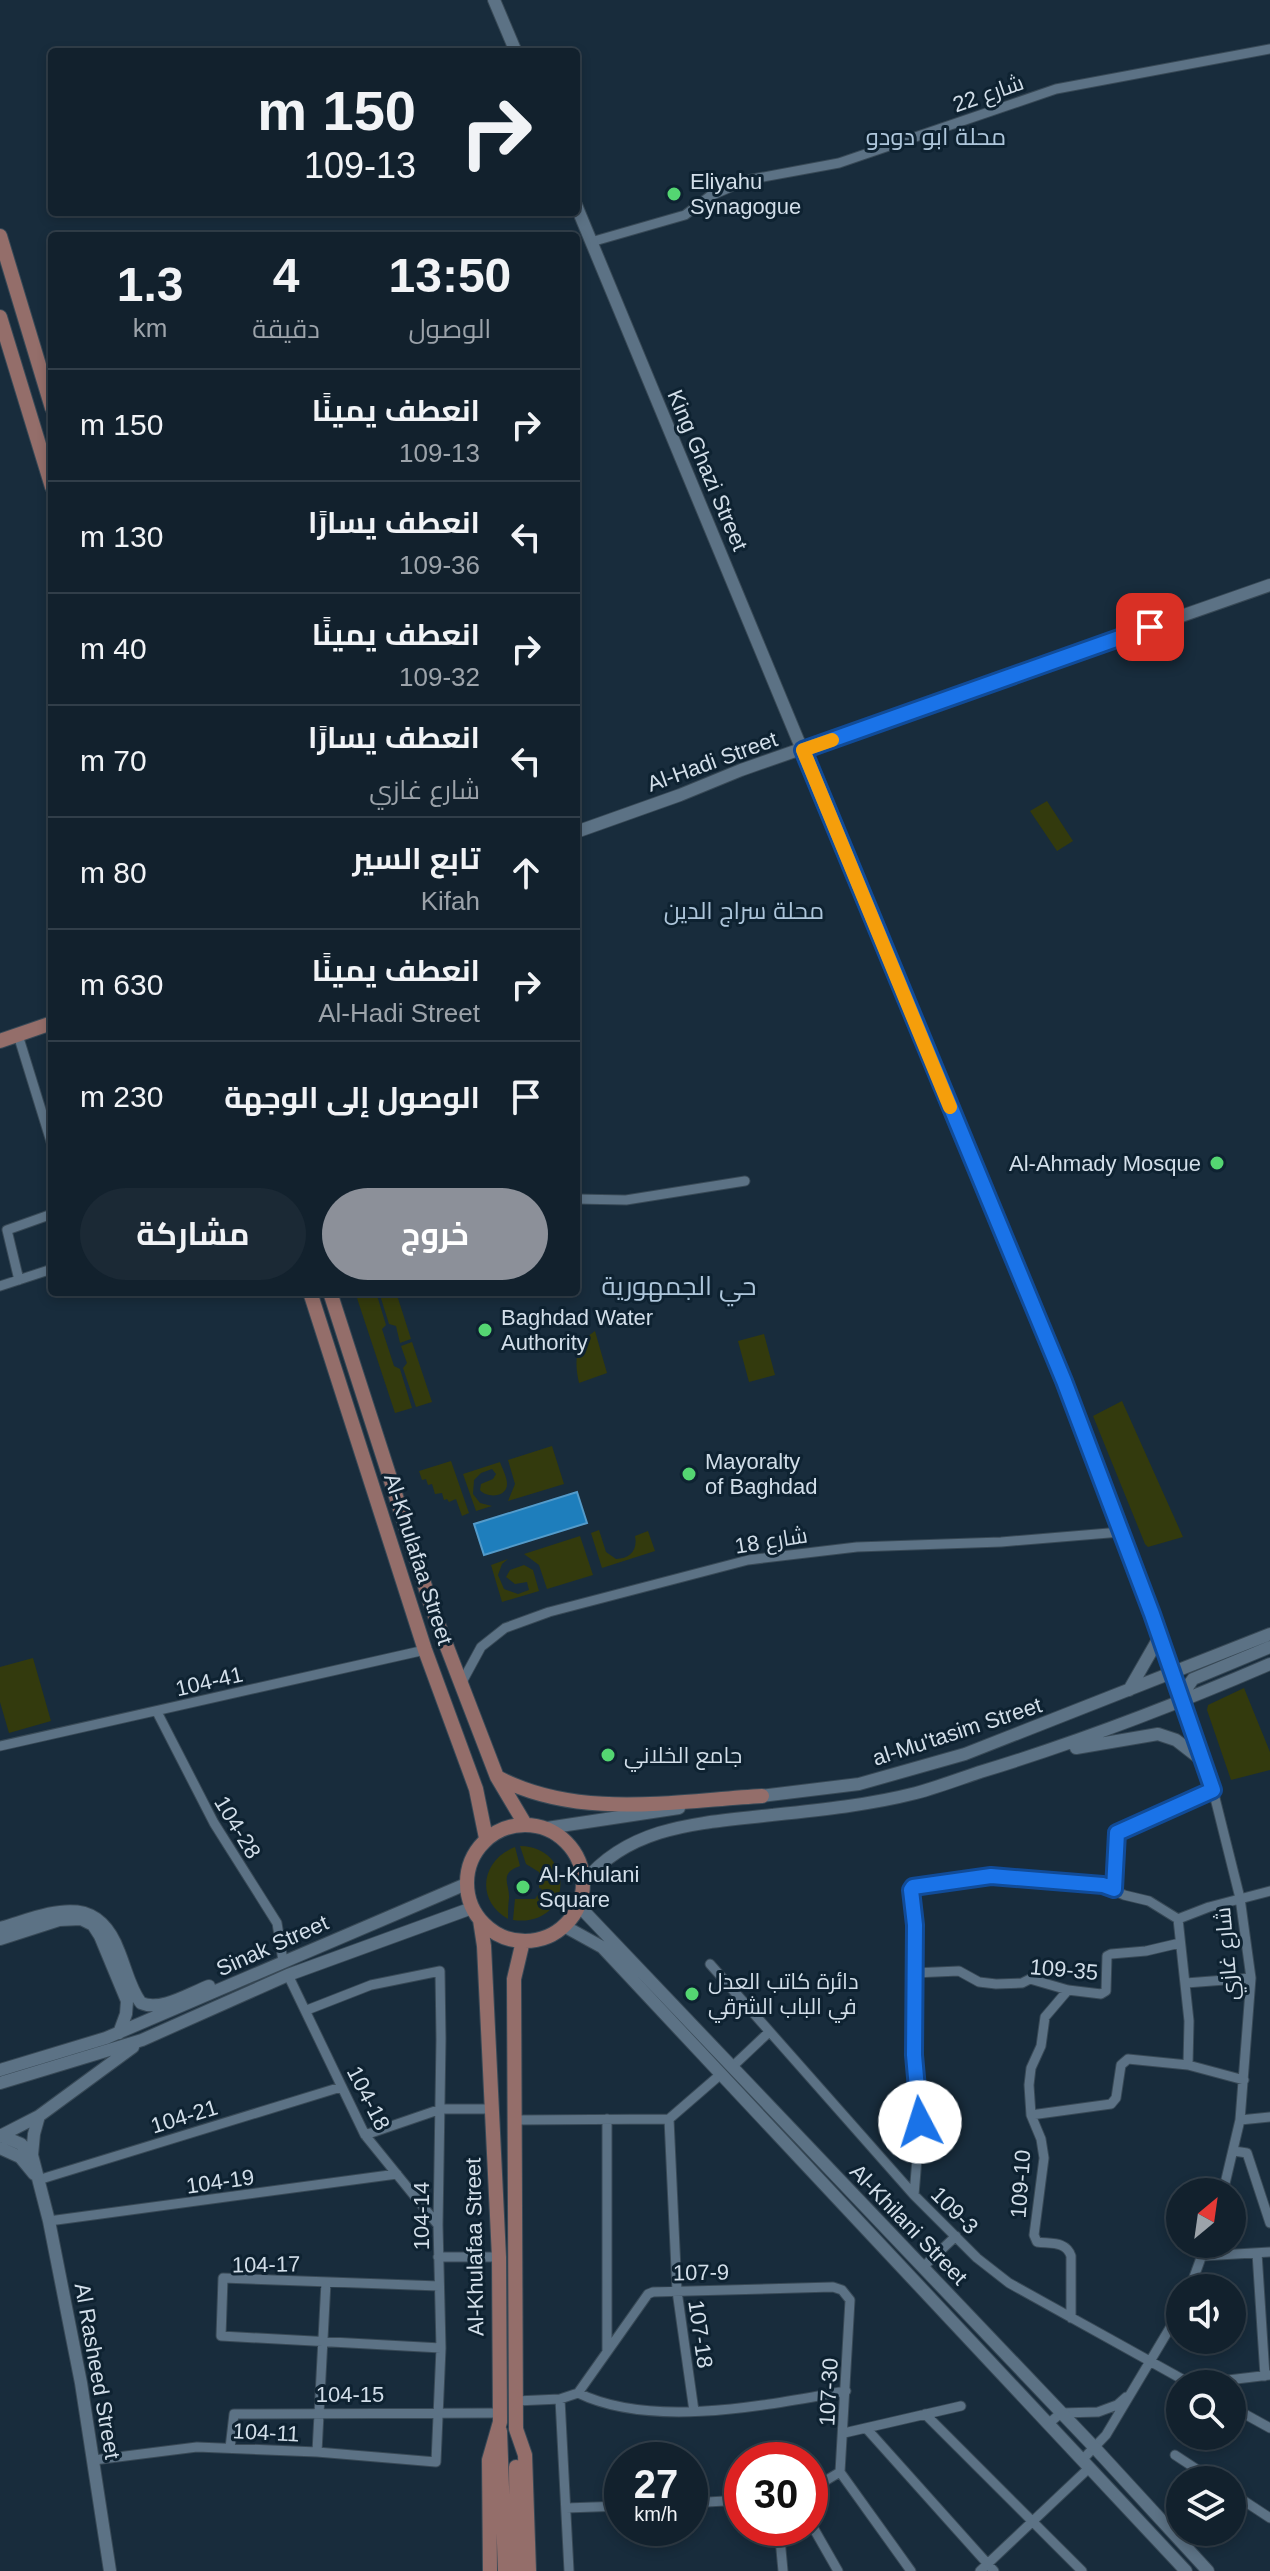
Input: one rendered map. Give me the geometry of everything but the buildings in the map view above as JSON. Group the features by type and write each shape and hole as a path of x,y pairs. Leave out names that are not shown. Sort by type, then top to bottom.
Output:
{"main road":[{"path":"494,0 514,48"},
{"name":"King Ghazi Street","path":"580,215 1064,1381 1172,1672"},
{"path":"0,236 48,395"},
{"path":"0,317 48,474"},
{"name":"Al-Hadi Street","path":"580,831 741,770 1270,585"},
{"path":"0,1041 48,1024"},
{"name":"Al-Khulafaa Street","path":"311,1296 425,1650 476,1789 486,1838"},
{"name":"Al-Khulafaa Street","path":"331,1296 432,1608 497,1777 525,1824"},
{"name":"al-Mu'tasim Street","path":"547,1828 859,1784 965,1754 1270,1634"},
{"path":"1129,1690 1160,1636"},
{"path":"1183,1702 1184,1692 1193,1679 1270,1647"},
{"name":"al-Mu'tasim Street","path":"584,1882 595,1868 620,1848 664,1831 686,1825 856,1805 916,1793 1042,1754 1183,1702 1270,1664"},
{"path":"1042,1754 1158,1734 1176,1740 1203,1761"},
{"path":"497,1777 540,1796 580,1804 762,1796"},
{"path":"525,1824 547,1828 566,1841 579,1859 584,1882 579,1906 564,1926 545,1938 523,1941 500,1935 476,1914 466,1884 468,1867 475,1851 486,1838 504,1827 525,1824"},
{"name":"Sinak Street","path":"97,2048 119,2033 466,1884"},
{"name":"Al-Khilani Street","path":"579,1906 1048,2424 1186,2571"},
{"path":"0,1928 57,1912 73,1910 91,1914 110,1931 136,1997 147,2006 162,2004 215,1983 231,1984"},
{"name":"Al-Khulafaa Street","path":"476,1914 484,1946 499,2257 500,2420 489,2460 490,2571"},
{"name":"Sinak Street","path":"97,2048 142,2040 288,1975 476,1914"},
{"path":"0,1939 66,1918 81,1919 93,1925 127,2001 119,2033"},
{"name":"Al-Khilani Street","path":"564,1926 602,1947 923,2267 1208,2571"},
{"name":"Al-Khulafaa Street","path":"523,1941 514,1979 516,2401 517,2434 525,2455 529,2571"},
{"path":"0,2139 39,2116 142,2040"},
{"path":"0,2070 97,2048"},
{"path":"0,2083 97,2048"},
{"path":"32,2155 39,2116"},
{"path":"0,2139 20,2157 38,2180"},
{"path":"0,2139 21,2144 32,2155"},
{"name":"Al Rasheed Street","path":"32,2155 49,2221 94,2460 110,2571"},
{"path":"500,2420 505,2571"},
{"path":"517,2434 517,2571"}],"street":[{"name":"شارع 22","path":"591,242 685,215 710,196 747,180 839,163 1056,89 1270,49"},
{"path":"18,1035 48,1132"},
{"path":"580,1199 626,1200 745,1181"},
{"path":"19,1280 7,1230 48,1215"},
{"path":"0,1286 48,1270"},
{"name":"شارع 18","path":"462,1682 481,1647 505,1628 549,1612 748,1560 857,1547 1001,1542 1121,1532"},
{"name":"104-41","path":"0,1746 425,1650"},
{"name":"شارع غازي","path":"1172,1672 1213,1790 1240,1898 1251,1978 1240,2120 1227,2178"},
{"name":"104-28","path":"157,1712 214,1823 277,1923 283,1961"},
{"path":"1114,1889 1117,1833 1213,1790"},
{"path":"914,2195 920,2122 914,2055 915,1925 911,1890 916,1886 991,1876 1103,1885 1124,1895 1149,1901 1178,1919"},
{"path":"1178,1919 1270,1891"},
{"path":"1178,1919 1186,1983 1188,2065"},
{"name":"109-35","path":"913,1973 959,1971 979,1982 1022,1983 1030,1979 1068,1990 1104,1993 1107,1956 1180,1943"},
{"name":"109-3","path":"710,1964 914,2195 1000,2277 1167,2370"},
{"name":"104-14","path":"307,2010 371,1985 440,1971 438,2257 441,2348 436,2462"},
{"name":"104-18","path":"288,1975 365,2135 438,2225"},
{"path":"1186,1983 1251,1978"},
{"name":"109-10","path":"1068,1990 1045,2017 1041,2046 1031,2068 1029,2085 1031,2115 1041,2139 1044,2158 1034,2235 1037,2242 1064,2245 1069,2249 1071,2318"},
{"path":"515,2120 669,2119 768,2033"},
{"path":"1031,2115 1111,2104 1116,2098 1121,2065 1128,2059 1188,2065 1244,2080"},
{"name":"104-21","path":"38,2180 341,2087"},
{"path":"365,2135 441,2109 491,2109"},
{"path":"1240,2120 1270,2117"},
{"path":"607,2119 607,2351"},
{"name":"107-18","path":"669,2119 677,2291 694,2411"},
{"path":"1234,2151 1247,2153 1270,2223"},
{"name":"104-19","path":"49,2221 397,2174"},
{"path":"923,2267 956,2236"},
{"path":"1246,2254 1270,2252"},
{"path":"1246,2378 1268,2376 1265,2304 1257,2253"},
{"path":"438,2257 499,2257"},
{"name":"104-17","path":"439,2286 223,2278 221,2336 441,2348"},
{"path":"317,2452 326,2282"},
{"name":"107-9","path":"578,2393 648,2294 653,2292 833,2287 842,2290"},
{"name":"107-30","path":"840,2472 850,2300 842,2290"},
{"path":"866,2428 988,2569 1086,2464 1166,2335"},
{"path":"1048,2424 1061,2413 1108,2409 1125,2399 1137,2386"},
{"path":"516,2401 560,2399 578,2393 614,2406 694,2411 743,2407 846,2391"},
{"path":"560,2399 569,2571"},
{"path":"844,2433 961,2406"},
{"name":"104-15","path":"230,2448 234,2414 440,2412 500,2420"},
{"path":"925,2414 1082,2571"},
{"path":"1246,2415 1270,2428"},
{"name":"104-11","path":"94,2460 197,2447 317,2452 436,2462"},
{"path":"1175,2455 1192,2466"},
{"path":"828,2479 840,2472 911,2571"},
{"path":"1246,2502 1270,2518"},
{"path":"566,2508 604,2507"},
{"path":"781,2546 783,2571"},
{"path":"824,2546 838,2571"}],"green space":[{"path":"1047,801 1073,841 1057,851 1030,811"},
{"path":"356,1296 377,1296 386,1325 382,1329 394,1366 400,1369 412,1408 395,1413"},
{"path":"380,1296 397,1296 411,1339 400,1343 396,1326 389,1324"},
{"path":"595,1331 607,1373 579,1383 577,1367 580,1347"},
{"path":"764,1334 775,1375 749,1382 738,1341"},
{"path":"412,1342 432,1402 416,1407 403,1368 407,1363 401,1346"},
{"path":"1122,1401 1183,1537 1148,1547 1145,1544 1093,1416"},
{"path":"552,1446 564,1484 508,1501 515,1484 508,1460"},
{"path":"451,1461 469,1513 462,1516 456,1499 449,1502 444,1500 442,1493 435,1494 432,1484 428,1485 426,1479 422,1480 419,1471"},
{"path":"500,1462 506,1489 496,1495 483,1493 481,1484 493,1479 496,1474 492,1469 481,1473 474,1480 473,1494 480,1503 492,1506 476,1511 463,1474"},
{"path":"599,1530 606,1552 616,1559 629,1555 635,1546 635,1536 648,1531 655,1551 602,1568 591,1533"},
{"path":"580,1536 593,1575 547,1589 539,1565 524,1554"},
{"path":"508,1559 502,1564 498,1575 504,1589 518,1594 529,1590 527,1582 515,1584 506,1577 510,1570 524,1565 533,1570 539,1591 502,1602 491,1565"},
{"path":"33,1658 51,1721 9,1733 0,1702 0,1667"},
{"path":"1244,1688 1270,1752 1270,1770 1231,1780 1207,1710 1208,1705"},
{"path":"520,1846 539,1850 551,1859 559,1872 560,1886 557,1900 547,1912 533,1919 513,1920 515,1899 535,1899 542,1889 539,1888 539,1872 526,1864"},
{"path":"515,1847 520,1866 507,1876 508,1919 490,1902 486,1881 495,1861"}],"water":[{"path":"577,1492 587,1523 484,1555 474,1524"}],"slow traffic":[{"path":"832,740 803,750 950,1107"}],"place":[{"name":"Eliyahu Synagogue","path":"674,194"},
{"name":"Al-Ahmady Mosque","path":"1217,1163"},
{"name":"Baghdad Water Authority","path":"485,1330"},
{"name":"Mayoralty of Baghdad","path":"689,1474"},
{"name":"جامع الخلاني","path":"608,1755"},
{"name":"Al-Khulani Square","path":"523,1887"},
{"name":"دائرة كاتب العدل في الباب الشرقي","path":"692,1994"}],"district":[{"name":"محلة ابو دودو","path":"936,137"},
{"name":"محلة سراج الدين","path":"744,911"},
{"name":"حي الجمهورية","path":"679,1286"}],"route":[{"path":"920,2122 914,2055 913,1887 991,1876 1103,1885 1114,1889 1117,1833 1213,1790 1152,1614 1064,1381 803,750 1150,627"}]}
